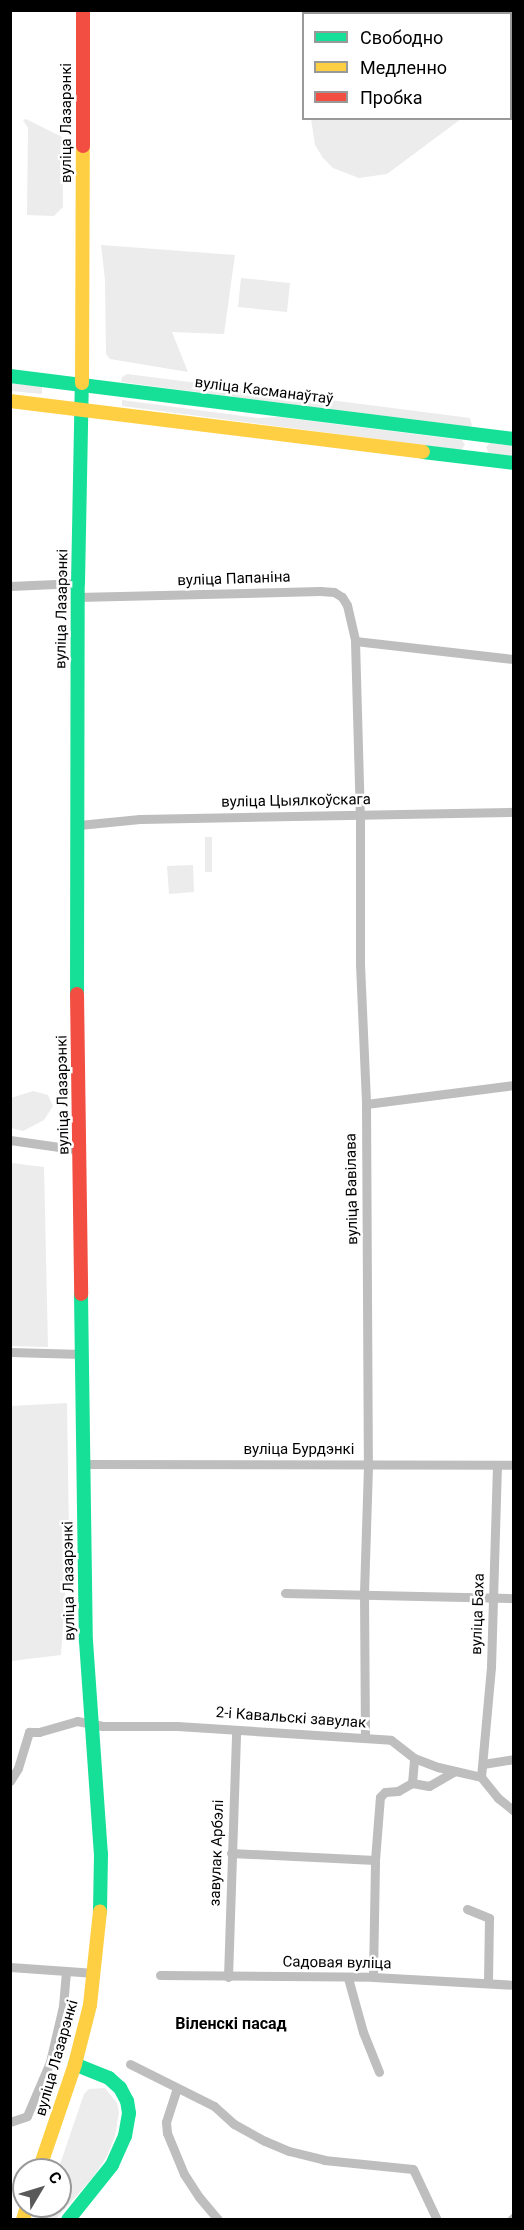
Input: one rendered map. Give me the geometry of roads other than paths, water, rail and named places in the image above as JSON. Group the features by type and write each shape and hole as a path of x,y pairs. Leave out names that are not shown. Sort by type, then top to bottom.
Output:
{"main road":[{"name":"вуліца Лазарэнкі","path":"43,2158 75,2064 95,1972 101,1896 101,1854 90,1724 86,1641 80,1150 78,590 82,409 83,10"},
{"name":"вуліца Касманаўтаў","path":"10,376 82,383 513,439"},
{"path":"10,401 513,462"},
{"path":"68,2220 112,2165 126,2136 129,2113 127,2101 120,2088 109,2078 75,2064"}],"street":[{"name":"вуліца Папаніна","path":"10,586 78,590 334,592 342,597 347,605 355,641"},
{"path":"355,641 513,659"},
{"name":"вуліца Вавілава","path":"355,641 360,816 360,964 366,1104 368,1466 364,1594 365,1737"},
{"name":"вуліца Цыялкоўскага","path":"79,825 140,819 513,812"},
{"path":"366,1104 513,1085"},
{"path":"10,1140 80,1150"},
{"path":"10,1352 82,1354"},
{"name":"вуліца Бурдэнкі","path":"84,1464 513,1465"},
{"name":"вуліца Баха","path":"483,1764 494,1597 497,1465"},
{"path":"285,1593 513,1598"},
{"name":"2-і Кавальскі завулак","path":"10,1781 18,1768 29,1732 39,1732 77,1721 90,1724 392,1740 414,1758 481,1777"},
{"name":"завулак Арбэлі","path":"228,1977 236,1730"},
{"path":"412,1783 414,1758"},
{"path":"513,1760 483,1764 481,1777 498,1798 513,1811"},
{"path":"373,1977 375,1860 380,1797 385,1792 398,1791 412,1783 429,1786 455,1771"},
{"path":"231,1852 375,1860"},
{"path":"467,1909 489,1918 488,1983"},
{"path":"10,1967 95,1972"},
{"path":"10,2122 27,2116 50,2061 63,2006 66,1971"},
{"name":"Садовая вуліца","path":"160,1975 373,1977 513,1984"},
{"path":"348,1978 363,2032 379,2072"},
{"path":"130,2064 214,2106 234,2124 264,2141 289,2151 324,2160 413,2169 437,2220"},
{"path":"177,2088 166,2122 166,2133 184,2174 199,2198 218,2220"}],"district":[{"name":"Віленскі пасад","path":"231,2024"}]}
